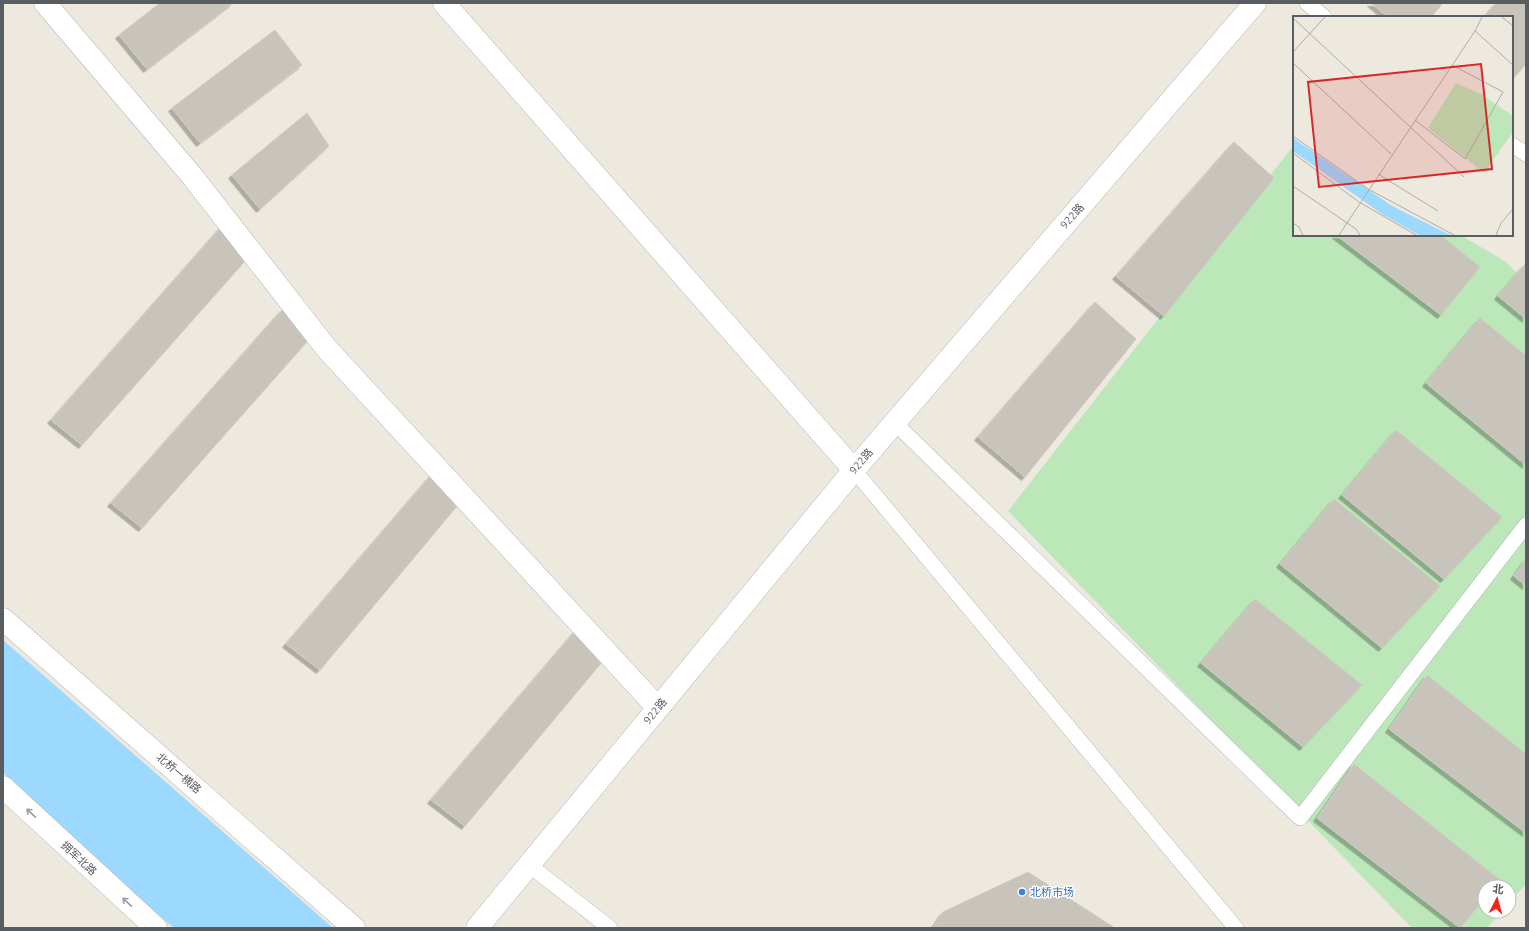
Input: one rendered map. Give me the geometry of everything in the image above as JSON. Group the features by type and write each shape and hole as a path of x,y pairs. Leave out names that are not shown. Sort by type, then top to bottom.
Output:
{"street":[{"path":"45,3 192,176 327,349 658,708"},
{"path":"444,3 854,470"},
{"name":"922路","path":"477,928 854,470 1255,3"},
{"name":"北桥一横路","path":"3,619 354,928"},
{"name":"拥军北路","path":"3,787 156,928"}],"lane":[{"path":"1307,3 1323,16"},
{"path":"1513,146 1526,154"},
{"path":"898,426 1300,818 1526,525"},
{"path":"854,470 1236,928"},
{"path":"529,865 610,928"}],"green space":[{"path":"1293,146 1293,236 1462,236 1503,260 1526,281 1526,884 1517,894 1517,879 1477,879 1477,919 1495,919 1487,928 1412,928 1008,511"}],"water":[{"path":"3,640 333,928 174,928 155,912 3,773"}],"building":[{"path":"160,3 233,3 147,69 119,35"},
{"path":"1371,3 1443,3 1432,16 1387,16"},
{"path":"1496,3 1526,3 1526,64 1513,79 1513,16 1485,16"},
{"path":"275,30 302,65 200,143 172,108"},
{"path":"307,113 329,146 260,209 232,175"},
{"path":"1234,142 1274,178 1164,316 1116,276"},
{"path":"222,226 252,253 82,445 51,420"},
{"path":"1337,236 1441,236 1480,267 1441,315"},
{"path":"1526,263 1526,319 1498,296"},
{"path":"1095,302 1136,339 1025,477 978,437"},
{"path":"282,310 312,336 142,528 111,503"},
{"path":"1480,318 1526,356 1526,465 1426,383"},
{"path":"1396,430 1502,517 1444,579 1342,495"},
{"path":"433,473 462,500 320,670 286,644"},
{"path":"1334,499 1440,586 1382,648 1280,564"},
{"path":"1526,559 1526,586 1514,576"},
{"path":"1255,599 1362,685 1303,747 1201,663"},
{"path":"577,629 607,656 465,826 431,800"},
{"path":"1427,675 1526,754 1526,833 1389,729"},
{"path":"1354,764 1499,879 1477,879 1477,908 1460,928 1317,818"},
{"name":"北桥市场","path":"1028,872 1115,928 933,928 943,912"}],"place":[{"name":"北桥市场","path":"1022,892"}]}
